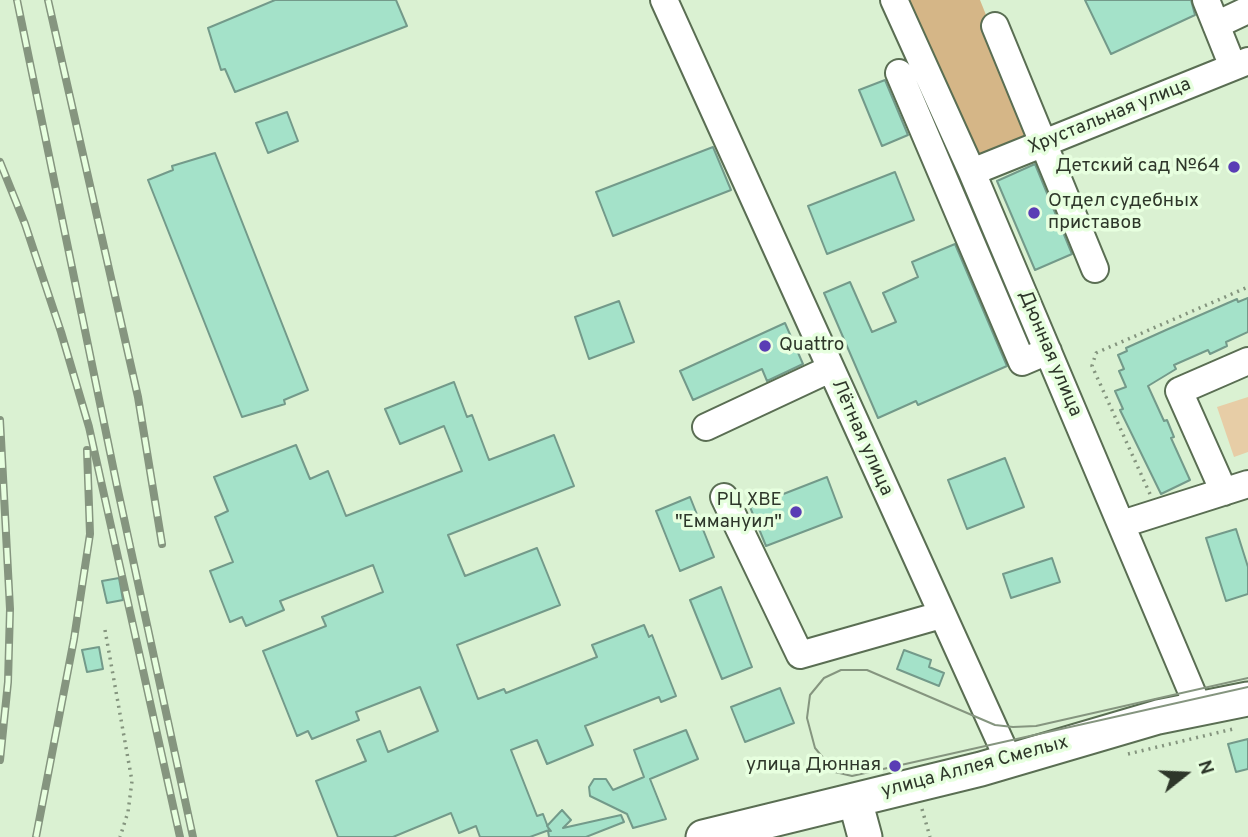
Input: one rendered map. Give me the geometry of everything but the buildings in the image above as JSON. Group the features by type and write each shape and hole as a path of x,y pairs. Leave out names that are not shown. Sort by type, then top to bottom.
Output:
{"main road":[{"name":"улица Аллея Смелых","path":"703,837 1009,761 1158,717 1248,699"},
{"path":"855,800 865,837"}],"street":[{"name":"Лётная улица","path":"664,0 1009,761"},
{"name":"Дюнная улица","path":"894,0 972,172 1199,709"},
{"path":"1206,0 1216,25 1240,64"},
{"path":"1216,25 1248,10"},
{"path":"995,26 1095,269"},
{"name":"Хрустальная улица","path":"972,172 1240,64"},
{"path":"899,74 1022,362 1048,351"},
{"path":"1122,524 1236,488 1179,391 1248,360"},
{"path":"706,427 830,369"},
{"path":"724,498 800,655 941,615"}],"path":[{"path":"1158,513 1092,366 1096,353 1248,287"},
{"path":"105,629 132,781 128,812 120,837"}],"shaded area":[{"path":"905,0 980,0 1034,134 977,160"},
{"path":"1248,397 1248,452 1234,457 1217,407"}],"tram line":[{"path":"1248,678 1036,726 1013,727 995,725 867,670 841,670 824,678 810,695 807,718 815,748 835,772 852,776 1248,687"}],"railway":[{"path":"17,0 117,486 193,837"},
{"path":"48,0 138,397 162,544"},
{"path":"0,162 25,224 89,427 180,837"},
{"path":"0,420 10,609 8,682 0,760"},
{"path":"36,837 74,639 90,534 87,450"}],"place":[{"name":"Детский сад №64","path":"1234,167"},
{"name":"Отдел судебных приставов","path":"1034,213"},
{"name":"Quattro","path":"765,346"},
{"name":"РЦ ХВЕ \"Еммануил\"","path":"796,512"},
{"name":"улица Дюнная","path":"895,766"}]}
